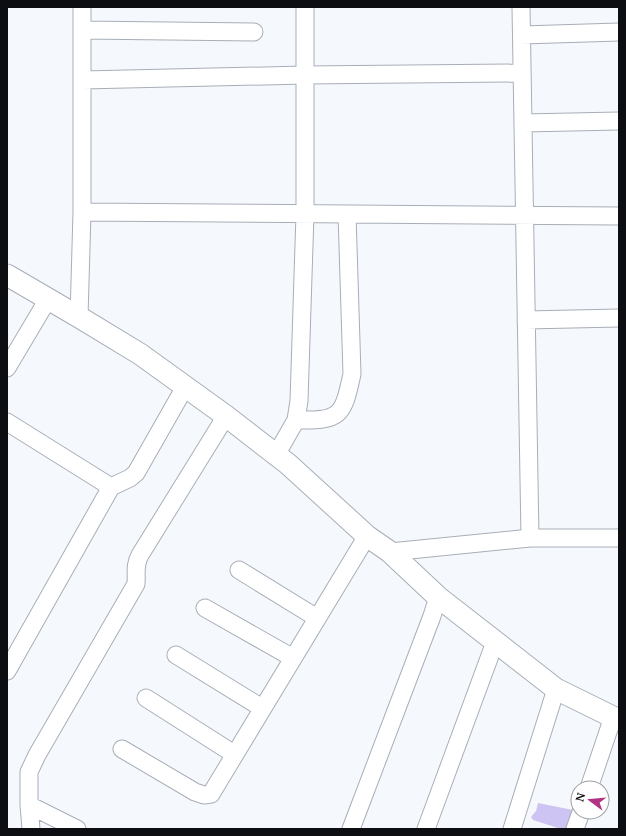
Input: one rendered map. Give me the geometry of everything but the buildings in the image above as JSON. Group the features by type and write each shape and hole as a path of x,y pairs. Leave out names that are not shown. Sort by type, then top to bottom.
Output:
{"street":[{"path":"79,317 82,212 82,7"},
{"path":"276,455 296,420 299,401 305,214 305,7"},
{"path":"521,7 530,538"},
{"path":"83,30 254,32"},
{"path":"522,35 619,32"},
{"path":"82,80 305,75 522,73"},
{"path":"523,123 619,121"},
{"path":"82,212 619,216"},
{"path":"296,420 328,419 340,411 347,398 352,374 347,214"},
{"path":"7,275 140,354 185,386 276,455 367,536 390,552 438,597 556,689 616,718 592,780"},
{"path":"7,368 48,299"},
{"path":"526,320 619,318"},
{"path":"7,671 111,487 130,478 136,473 185,386"},
{"path":"31,829 29,772 37,754 136,584 137,576 135,567 140,555 226,416"},
{"path":"7,422 111,487"},
{"path":"122,749 195,792 204,796 211,794 367,536"},
{"path":"390,552 530,538 619,538"},
{"path":"239,570 317,618"},
{"path":"351,829 438,597"},
{"path":"205,608 293,658"},
{"path":"426,829 495,642"},
{"path":"176,655 262,708"},
{"path":"512,829 556,689"},
{"path":"146,698 234,754"},
{"path":"29,805 76,829"}]}
